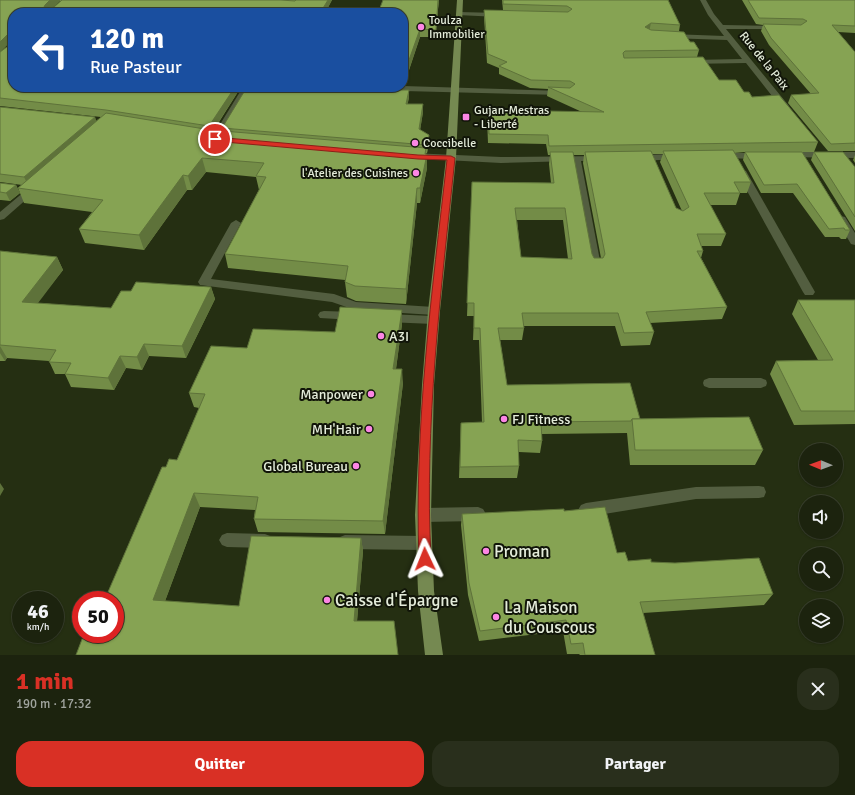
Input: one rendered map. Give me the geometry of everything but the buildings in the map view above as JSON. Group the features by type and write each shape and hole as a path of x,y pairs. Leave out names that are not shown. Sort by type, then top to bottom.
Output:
{"main road":[{"path":"434,655 426,591 423,516 428,385 451,158 460,0"}],"street":[{"name":"Rue de la Paix","path":"702,0 721,27 793,117"},
{"path":"459,14 504,15"},
{"path":"721,27 784,28"},
{"path":"665,36 730,38"},
{"path":"680,62 749,61"},
{"path":"408,89 568,93"},
{"path":"215,139 244,92"},
{"path":"711,156 801,155 821,151 843,155 855,155"},
{"path":"401,155 507,160 606,158"},
{"path":"801,155 809,168"},
{"path":"843,155 851,166"},
{"path":"733,156 809,292"},
{"path":"629,158 653,161 689,157"},
{"path":"576,159 596,266"},
{"path":"0,217 42,180"},
{"path":"15,188 30,190"},
{"path":"834,208 855,242"},
{"path":"236,222 204,282 334,298 355,306 434,316"},
{"path":"324,315 434,316"},
{"path":"709,383 761,383"},
{"path":"571,511 696,493 759,492"},
{"path":"423,516 493,514"},
{"path":"227,540 282,541"},
{"path":"330,542 424,543"}],"place":[{"name":"Toulza Immobilier","path":"421,27"},
{"name":"Gujan-Mestras - Liberté","path":"466,117"},
{"name":"Coccibelle","path":"415,143"},
{"name":"l'Atelier des Cuisines","path":"416,173"},
{"name":"A3I","path":"381,336"},
{"name":"Manpower","path":"371,394"},
{"name":"FJ Fitness","path":"504,419"},
{"name":"MH'Hair","path":"369,429"},
{"name":"Global Bureau","path":"356,466"},
{"name":"Proman","path":"486,551"},
{"name":"Caisse d'Épargne","path":"327,600"},
{"name":"La Maison du Couscous","path":"496,617"}],"route":[{"path":"215,139 418,157 451,158 434,311 428,385 423,516 425,559"}]}
